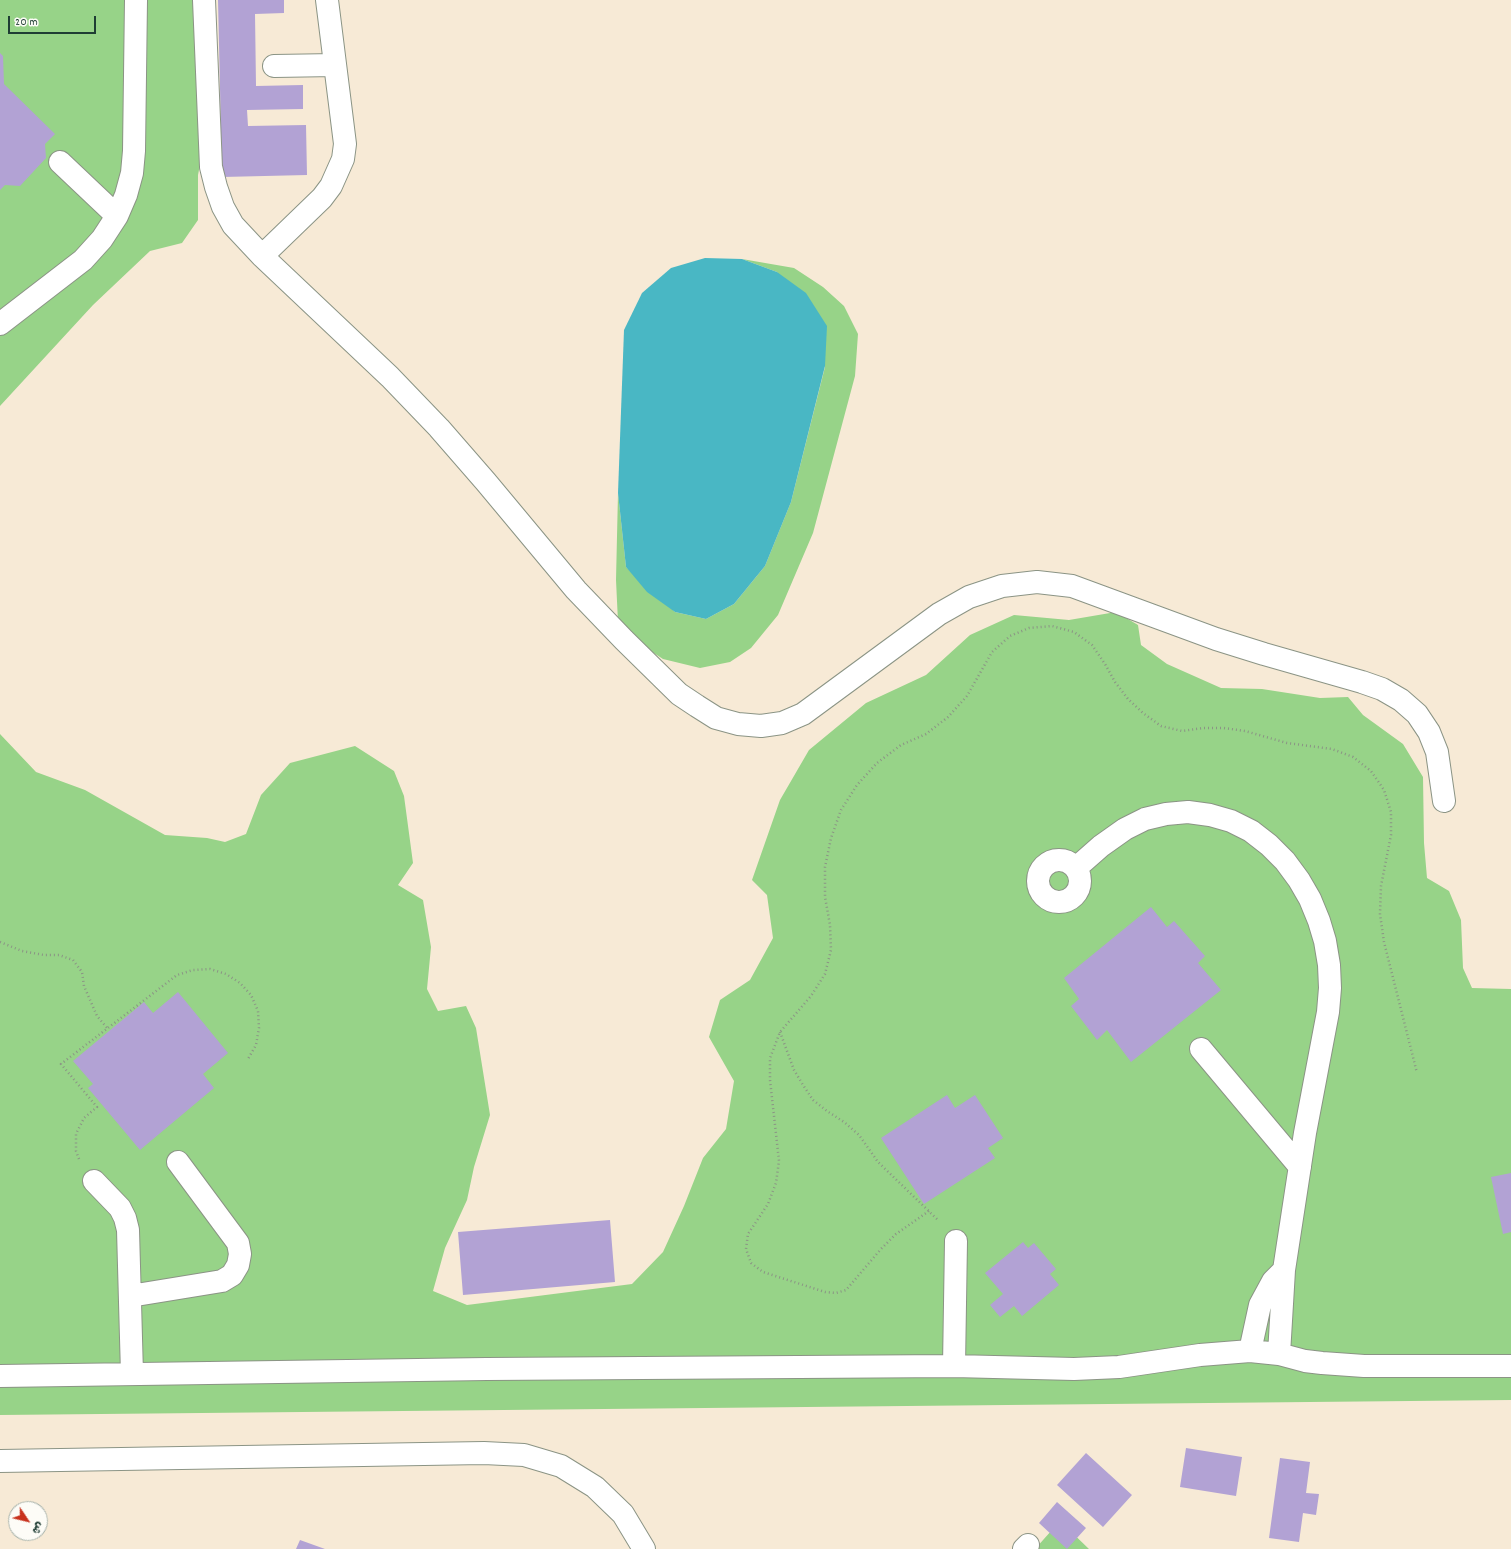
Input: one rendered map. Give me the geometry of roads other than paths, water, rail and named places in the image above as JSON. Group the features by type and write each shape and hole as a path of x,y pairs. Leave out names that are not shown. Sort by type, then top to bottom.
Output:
{"street":[{"path":"0,324 83,260 102,239 117,216 126,195 132,173 134,151 136,0"},
{"path":"204,0 212,167 216,187 223,207 233,225 262,256 390,377 439,428 576,590 624,640 679,694 716,718 738,724 761,726 782,723 803,714 939,614 969,597 1002,586 1037,582 1072,586 1216,639 1382,689 1401,700 1417,714 1429,732 1437,752 1444,801"},
{"path":"262,256 322,198 331,186 343,159 345,144 327,0"},
{"path":"274,66 336,65"},
{"path":"60,162 117,216"},
{"path":"1076,868 1101,846 1125,829 1152,818 1166,814 1188,812 1210,815 1231,821 1251,831 1269,845 1285,861 1299,880 1310,899 1319,920 1325,941 1329,965 1330,988 1328,1012 1305,1134 1284,1270 1278,1354"},
{"path":"1202,1050 1300,1167"},
{"path":"130,1296 222,1281 232,1275 238,1265 240,1254 238,1243 178,1162"},
{"path":"94,1181 120,1208 125,1218 128,1230 132,1374"},
{"path":"954,1366 956,1241"},
{"path":"1250,1351 1260,1305 1273,1281 1284,1270"},
{"path":"0,1376 487,1368 954,1366 1074,1368 1119,1367 1206,1354 1250,1351 1278,1354 1322,1363 1364,1366 1511,1366"},
{"path":"0,1461 484,1453 524,1455 561,1466 595,1487 623,1514 644,1549"}],"water":[{"path":"705,258 742,259 777,272 806,293 827,326 825,366 791,502 765,566 734,604 706,619 675,612 647,592 626,567 618,493 624,330 642,293 671,268"}]}
